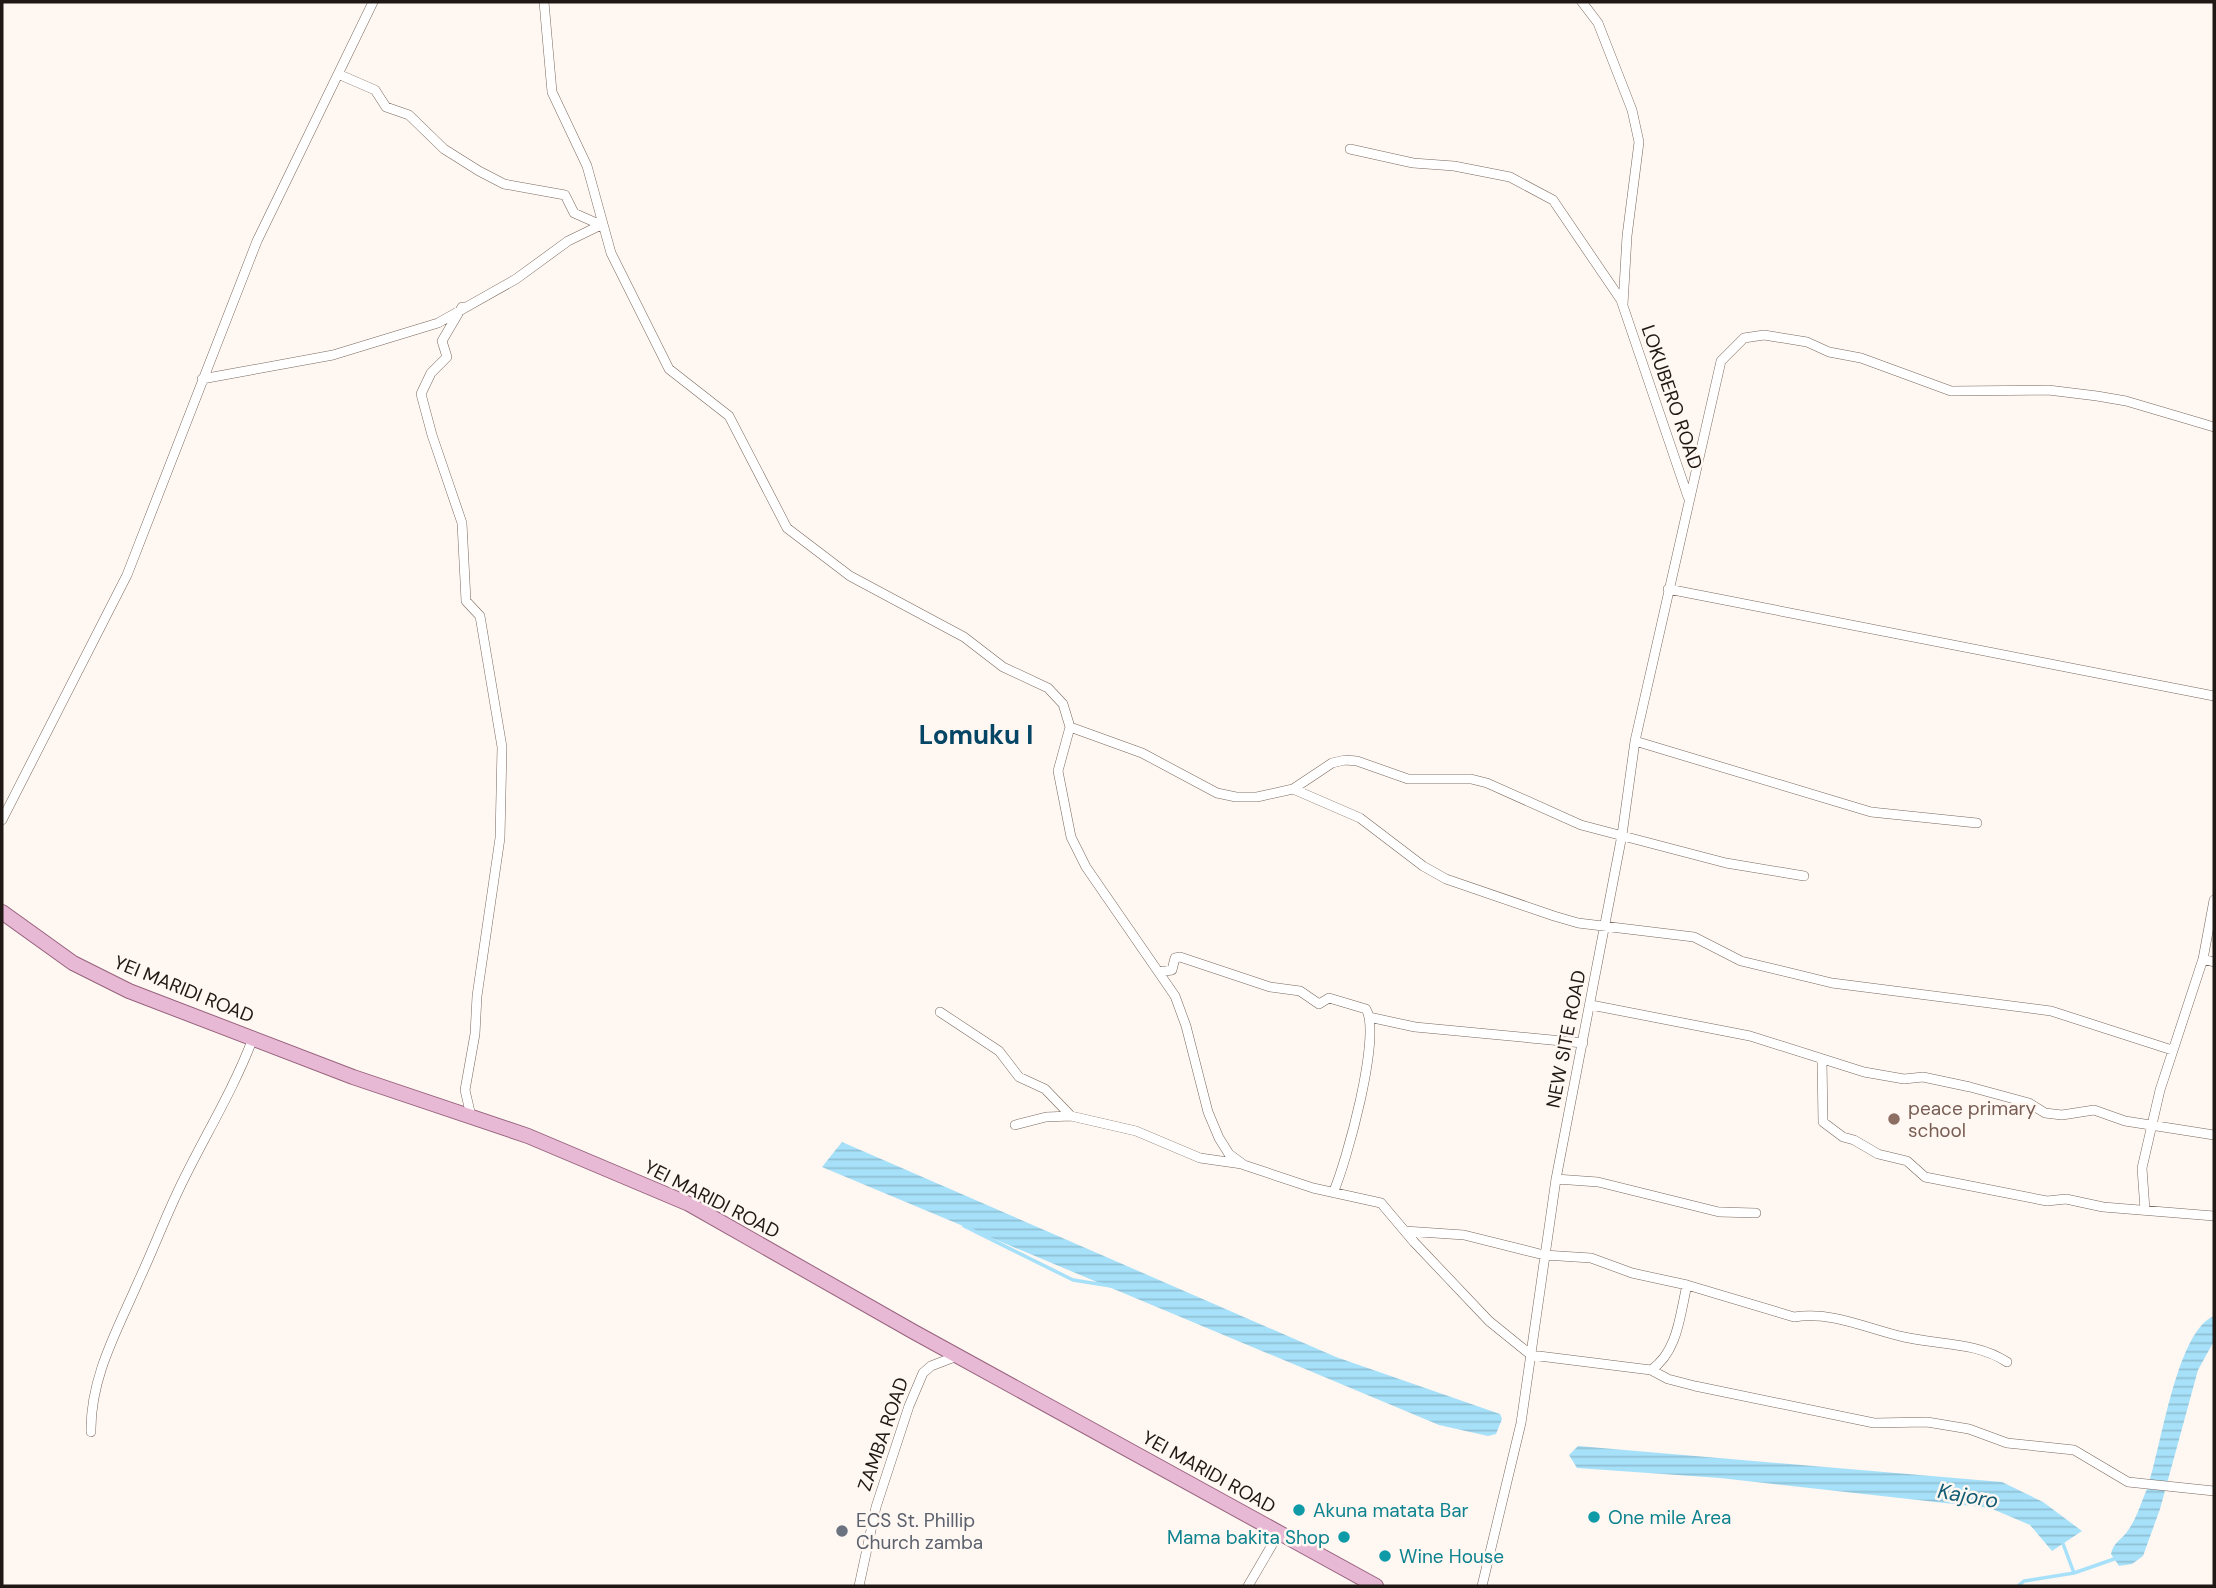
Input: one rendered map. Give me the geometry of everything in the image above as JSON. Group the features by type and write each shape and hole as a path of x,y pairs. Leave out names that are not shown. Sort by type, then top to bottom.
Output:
{"main road":[{"name":"YEI MARIDI ROAD","path":"2,912 74,963 129,991 354,1077 546,1143 689,1204 957,1356 1376,1586"}],"street":[{"path":"2,820 127,575 257,241 373,2"},
{"path":"544,2 552,92 587,166 601,225 611,253 669,369 729,416 787,528 850,576 964,637 1003,667 1048,688 1063,704 1070,727 1058,771 1071,837 1086,867 1175,996 1186,1026 1208,1112 1219,1139 1229,1154 1244,1165"},
{"path":"1582,2 1598,23 1632,110 1639,142 1627,236 1623,306"},
{"path":"338,74 375,90 386,107 409,115 423,125 444,149 479,171 505,184 565,195 574,213 601,225"},
{"path":"1350,149 1413,163 1454,166 1510,177 1553,200 1606,275 1623,306"},
{"path":"202,380 333,355 438,323 462,307 516,279 568,241 601,225"},
{"name":"LOKUBERO ROAD","path":"1623,306 1688,499"},
{"path":"462,307 442,341 447,358 431,373 421,394 462,523 466,601 481,616 502,747 500,838 477,996 475,1034 465,1090 471,1116"},
{"name":"NEW SITE ROAD","path":"1482,1586 1521,1423 1556,1179 1622,835 1635,741 1721,362 1744,338 1765,335 1807,342 1829,352 1861,358 1951,391 2048,390 2085,394 2126,401 2214,427"},
{"path":"1668,589 2214,696"},
{"path":"1070,727 1142,753 1217,793 1256,797 1293,789 1332,763 1357,761 1408,779 1471,779 1487,783 1522,796 1560,818 1726,863 1804,876"},
{"path":"1635,741 1871,811 1977,823"},
{"path":"1293,789 1360,818 1423,866 1447,879 1555,916 1605,927 1694,937 1741,961 1832,983 2052,1011 2172,1051"},
{"path":"2145,1210 2142,1168 2172,1051 2203,959 2214,900"},
{"path":"1159,972 1172,970 1175,958 1180,957 1250,981 1300,991 1320,1004 1329,999 1361,1007 1369,1017 1415,1027 1583,1043"},
{"path":"2203,959 2214,962"},
{"path":"1591,1005 1750,1036 1864,1072 1904,1079 1923,1077 1970,1087 2029,1103 2045,1113 2062,1115 2094,1110 2125,1121 2214,1135"},
{"path":"940,1012 999,1051 1019,1077 1045,1089 1071,1116"},
{"path":"1333,1193 1349,1146 1362,1087 1369,1017"},
{"path":"91,1432 91,1412 106,1354 180,1188 220,1115 253,1038"},
{"path":"1822,1060 1823,1122 1843,1138 1854,1139 1878,1154 1907,1161 1925,1177 2017,1192 2047,1201 2066,1199 2103,1208 2214,1216"},
{"path":"1014,1125 1046,1117 1071,1116 1136,1131 1200,1158 1244,1165 1333,1193 1381,1203 1489,1321 1531,1355 1651,1370 1668,1380 1874,1423 1942,1424 1969,1429 2007,1443 2074,1450 2128,1482 2214,1491"},
{"path":"1556,1179 1598,1182 1719,1212 1756,1213"},
{"path":"1405,1231 1464,1235 1544,1255 1591,1258 1632,1273 1687,1284 1794,1317 1833,1317 1908,1338 1943,1341 1994,1352 2007,1362"},
{"path":"1651,1370 1664,1361 1673,1341 1687,1284"},
{"name":"ZAMBA ROAD","path":"859,1586 876,1507 909,1406 923,1373 931,1366 957,1356"},
{"path":"1248,1586 1279,1533"}],"water":[{"path":"842,1142 1336,1357 1500,1414 1502,1419 1496,1434 1488,1436 1439,1425 822,1167"},
{"path":"2214,1316 2214,1341 2198,1370 2160,1509 2143,1556 2132,1564 2119,1566 2111,1554 2112,1550 2132,1524 2147,1489 2180,1367 2189,1344 2201,1326"},
{"path":"1578,1446 2002,1482 2043,1502 2082,1531 2052,1551 2030,1525 1990,1508 1720,1478 1577,1468 1569,1455"}],"waterway":[{"path":"964,1226 1073,1280 1111,1286"},
{"name":"Kajoro","path":"2062,1541 2074,1573"},
{"path":"2018,1586 2024,1581 2074,1573 2117,1558"}],"place":[{"name":"peace primary school","path":"1894,1119"},
{"name":"Akuna matata Bar","path":"1299,1510"},
{"name":"One mile Area","path":"1594,1517"},
{"name":"ECS St. Phillip Church zamba","path":"842,1531"},
{"name":"Mama bakita Shop","path":"1344,1537"},
{"name":"Wine House","path":"1385,1556"}],"district":[{"name":"Lomuku I","path":"976,735"}]}
